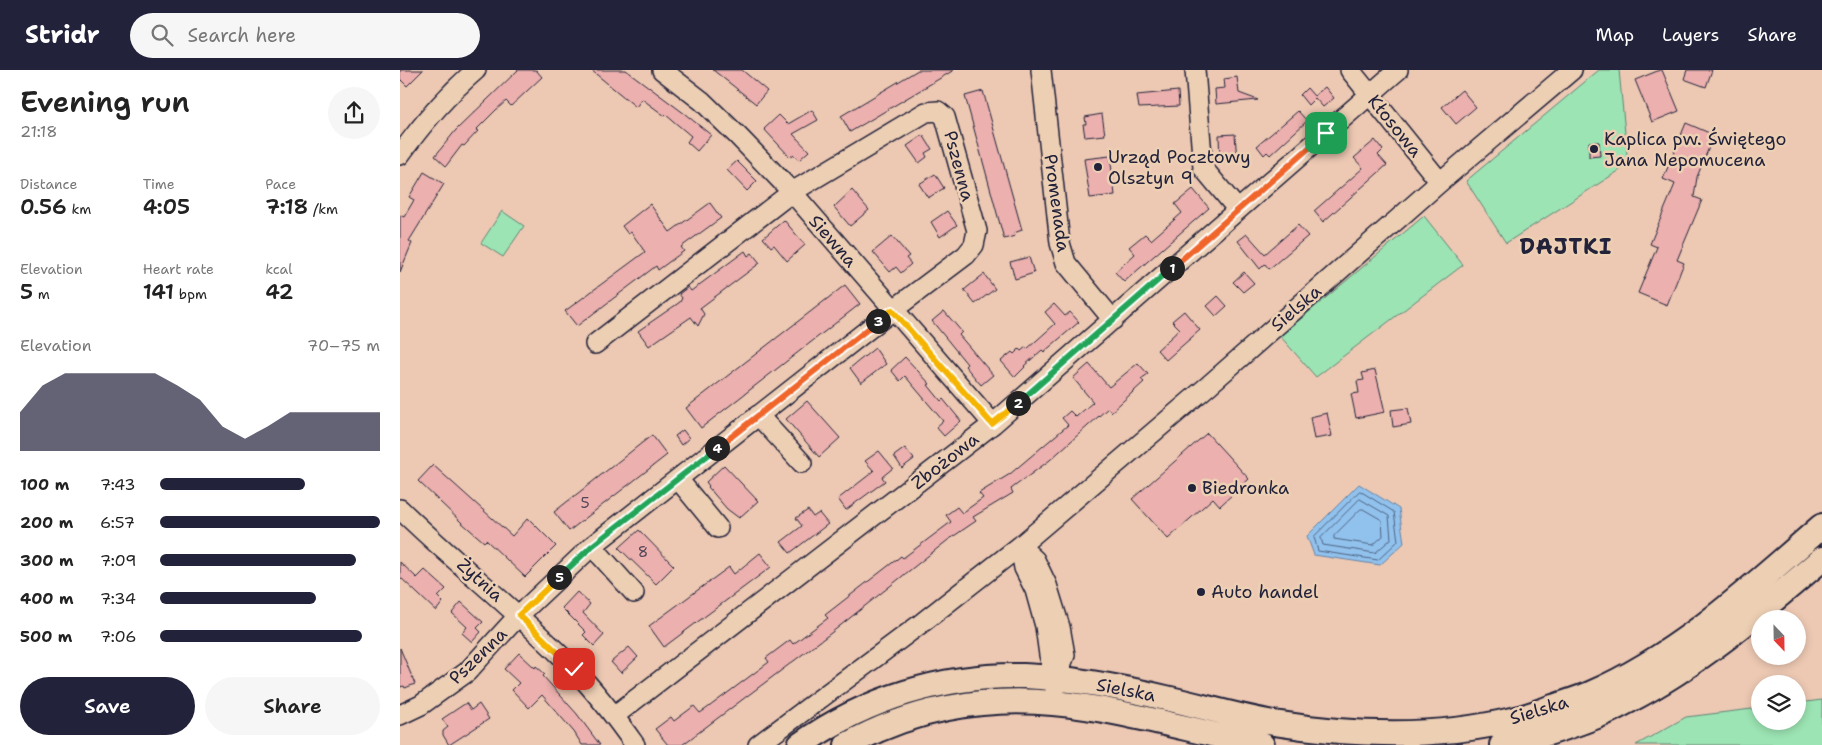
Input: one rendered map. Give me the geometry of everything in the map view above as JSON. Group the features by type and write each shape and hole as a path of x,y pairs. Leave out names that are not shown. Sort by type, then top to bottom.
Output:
{"main road":[{"name":"Sielska","path":"800,745 833,724 865,708 904,693 939,684 982,678 1016,676 1086,682 1163,697 1271,722 1317,729 1415,734 1467,728 1518,719 1590,694 1649,663 1697,630 1762,578 1822,526"},
{"name":"Sielska","path":"1502,745 1540,736 1598,716 1650,689 1684,669 1716,645 1822,559"},
{"name":"Sielska","path":"847,745 882,727 924,712 960,705 1008,701 1054,703 1112,712 1262,745"}],"street":[{"path":"400,154 434,112 476,70"},
{"name":"Siewna","path":"662,70 702,101 738,135 792,192 992,424"},
{"name":"Promenada","path":"1041,70 1060,243 1066,264 1113,320"},
{"path":"1195,70 1203,168 1238,210"},
{"name":"Kłosowa","path":"1350,70 1440,182"},
{"name":"Zbożowa","path":"614,716 992,424 1398,70"},
{"name":"Sielska","path":"758,745 945,605 1020,546 1572,70"},
{"name":"Pszenna","path":"400,715 421,705 467,672 519,615 592,546 892,310 966,255 974,245 976,231 945,117 938,111 926,112 792,192 595,344"},
{"path":"758,415 802,463"},
{"path":"678,479 718,528"},
{"name":"Żytnia","path":"400,509 519,615 574,669 614,716 635,745"},
{"path":"592,546 634,593"},
{"path":"1020,546 1024,568 1035,590 1046,626 1049,655 1056,678 1054,703"}],"green space":[{"path":"1599,70 1619,70 1628,165 1506,243 1466,181"},
{"path":"502,211 524,226 503,257 481,243"},
{"path":"1424,216 1463,265 1316,377 1280,336"},
{"path":"1822,700 1822,745 1636,745 1686,717 1751,709 1751,730 1806,730 1806,702"}],"water":[{"path":"1359,484 1399,509 1404,543 1380,565 1314,555 1307,536"}],"building":[{"path":"400,70 423,70 407,86 400,79"},
{"path":"518,70 536,70 542,77 511,106 506,101 496,110 476,130 478,131 464,146 462,145 446,166 435,156 456,130"},
{"path":"591,70 626,70 711,135 697,151 687,142 691,136 666,115 642,99 636,107"},
{"path":"713,70 742,70 767,91 756,104"},
{"path":"918,70 954,70 850,132 841,116"},
{"path":"1662,70 1679,111 1652,122 1635,80"},
{"path":"1687,70 1712,70 1706,87 1684,79"},
{"path":"1237,77 1239,93 1258,100 1216,104 1215,89 1225,88 1224,79"},
{"path":"1325,87 1334,98 1323,107 1315,98 1308,105 1300,95 1307,88 1314,96"},
{"path":"1462,90 1476,107 1456,124 1442,107"},
{"path":"983,91 1022,230 1014,233 1015,236 1004,239 965,96"},
{"path":"1178,91 1179,106 1139,108 1137,95"},
{"path":"812,110 818,120 793,134 809,151 799,160 793,155 790,157 764,129 779,115 788,124"},
{"path":"1298,111 1307,121 1270,155 1267,152 1264,155 1257,146"},
{"path":"1102,114 1105,135 1085,137 1083,124 1086,124 1085,117"},
{"path":"1686,123 1714,135 1697,177 1694,197 1702,200 1677,260 1684,263 1667,305 1638,293 1657,247 1650,244 1675,184 1663,179"},
{"path":"1235,134 1237,160 1220,162 1219,135"},
{"path":"923,135 932,149 925,153 927,157 919,163 907,146"},
{"path":"1375,140 1383,150 1378,155 1387,165 1323,222 1314,211 1363,168 1354,158"},
{"name":"Kaplica pw. Świętego Jana Nepomucena","path":"1589,142 1599,142 1600,156 1589,157"},
{"path":"1110,156 1115,195 1090,198 1084,159"},
{"path":"737,161 757,181 747,191 727,170"},
{"path":"424,172 444,184 409,241 412,243 400,272 400,215 404,217 414,200 409,197"},
{"path":"935,174 944,188 928,198 919,184"},
{"path":"1193,189 1209,208 1124,282 1115,272 1135,254 1129,247 1145,234 1151,240 1182,213 1175,204"},
{"path":"852,190 869,210 850,226 834,207"},
{"path":"710,203 721,218 681,247 684,251 658,270 656,266 577,326 565,311 645,252 631,232 628,234 622,226 650,204 670,232"},
{"path":"947,211 957,225 940,237 931,222"},
{"path":"784,220 805,245 787,261 774,245 771,247 763,238"},
{"path":"1298,225 1308,236 1269,269 1265,264 1260,269 1238,241 1247,234 1265,254"},
{"path":"892,236 909,256 906,258 911,264 901,273 896,267 890,272 873,252"},
{"path":"745,251 748,256 752,253 760,263 700,308 704,314 698,326 691,317 649,346 638,331 680,302 682,298 679,294 688,287 691,291"},
{"path":"1029,257 1034,273 1015,279 1010,262"},
{"path":"1244,272 1254,283 1243,292 1233,282"},
{"path":"984,274 995,289 975,304 964,290"},
{"path":"845,285 860,304 701,428 686,408"},
{"path":"1218,296 1227,306 1216,316 1207,306"},
{"path":"1054,304 1065,316 1070,312 1079,322 1044,352 1042,350 1015,377 1001,361 1012,352 1014,354 1019,349 1021,351 1026,347 1027,349 1055,324 1045,312"},
{"path":"944,311 962,332 959,335 993,375 981,385 965,366 967,364 932,321"},
{"path":"1184,311 1200,330 1166,360 1157,350 1180,329 1172,321"},
{"path":"875,348 886,364 861,383 850,368"},
{"path":"905,357 930,384 928,385 941,401 943,399 961,421 944,436 936,427 943,421 905,376 900,381 891,370"},
{"path":"1138,363 1148,374 1141,379 1144,382 1111,412 1108,408 1050,460 1011,489 1013,493 973,517 976,521 948,540 831,633 682,745 668,745 655,729 671,717 674,721 694,706 700,713 706,709 769,662 766,658 790,640 793,644 828,618 825,615 901,556 903,558 951,522 946,515 957,507 962,513 983,498 979,493 1010,474 1068,425 1062,418 1070,411 1076,417 1093,402 1073,378 1089,364 1109,387"},
{"path":"1375,370 1385,412 1356,418 1351,394 1359,393 1357,381 1364,380 1362,373"},
{"path":"807,401 840,438 819,457 786,419"},
{"path":"1408,408 1411,424 1393,427 1391,410"},
{"path":"1327,413 1332,436 1314,439 1310,417"},
{"path":"683,430 689,438 681,445 675,436"},
{"name":"Biedronka","path":"1207,433 1249,479 1220,506 1213,498 1168,539 1132,499"},
{"path":"652,435 667,455 569,531 554,512"},
{"path":"905,448 914,459 902,468 894,456"},
{"path":"879,451 893,468 882,477 885,481 846,510 838,499 874,471 865,461"},
{"path":"433,465 512,536 528,518 556,546 525,577 486,540 484,542 461,522 418,481"},
{"path":"724,465 758,501 739,518 727,509 706,482"},
{"path":"808,510 813,517 819,513 828,524 790,553 781,542 802,526 796,518"},
{"path":"639,530 674,566 656,584 619,548"},
{"path":"760,553 771,567 664,647 649,626 729,567 734,574"},
{"path":"400,562 417,578 425,570 446,589 438,597 443,602 436,611 400,577"},
{"path":"577,592 590,604 583,613 604,635 594,646 583,635 586,632 562,608"},
{"path":"461,602 483,622 477,628 481,632 472,642 462,633 467,627 452,613"},
{"path":"629,647 638,657 621,673 611,662"},
{"path":"400,648 415,684 405,688 404,686 400,687"},
{"path":"519,653 535,668 536,666 545,674 543,676 577,714 600,745 582,745 574,732 542,695 529,708 512,690 519,683 504,669"},
{"path":"466,703 471,710 479,704 489,719 449,745 443,735 443,731 448,727 442,719"}],"place":[{"name":"Kaplica pw. Świętego Jana Nepomucena","path":"1594,149"},
{"name":"Urząd Pocztowy Olsztyn 9","path":"1098,167"},
{"name":"Biedronka","path":"1192,488"},
{"name":"Auto handel","path":"1201,592"}],"district":[{"name":"DAJTKI","path":"1566,246"}],"route":[{"path":"574,669 519,615 592,546 892,310 992,424 1326,133"}]}
